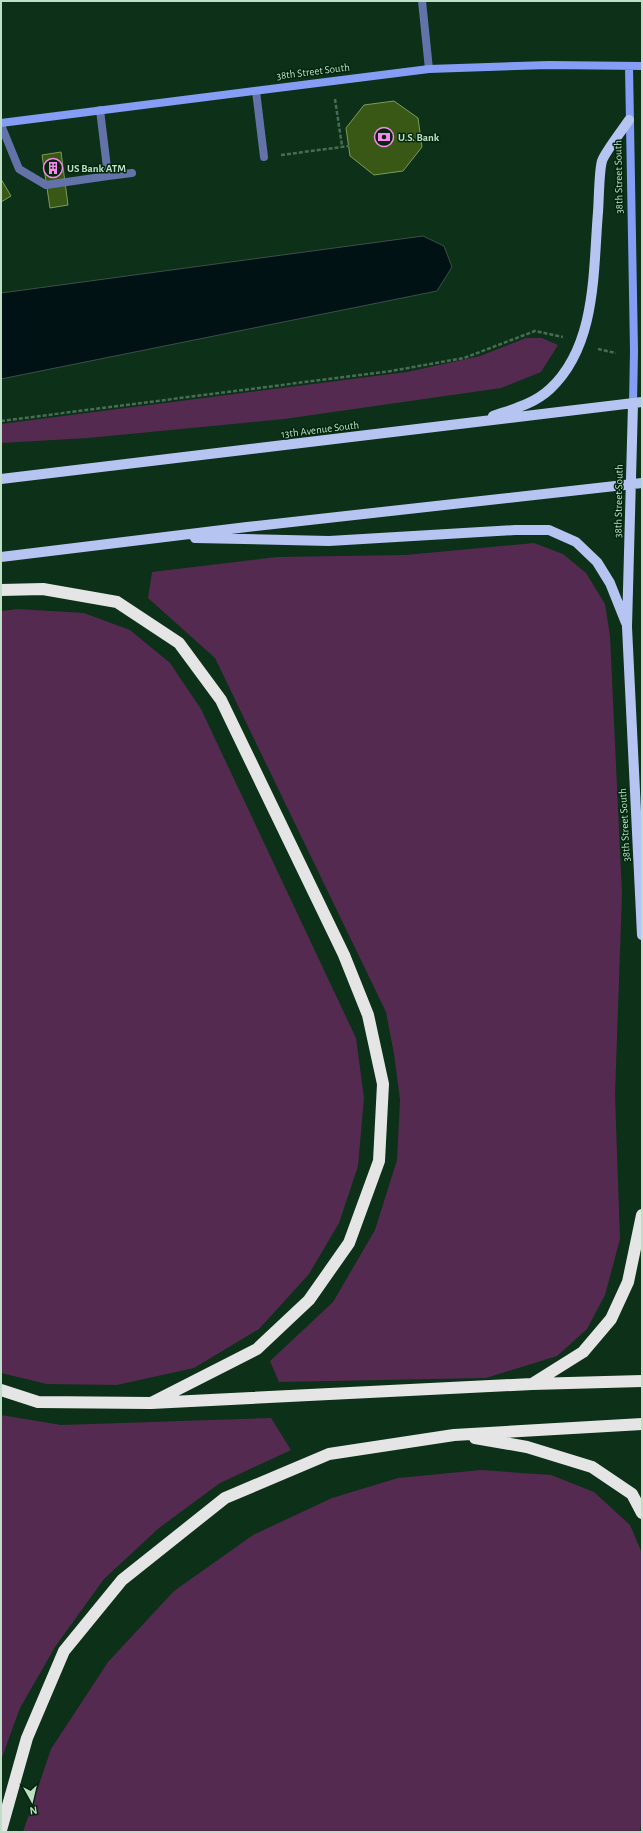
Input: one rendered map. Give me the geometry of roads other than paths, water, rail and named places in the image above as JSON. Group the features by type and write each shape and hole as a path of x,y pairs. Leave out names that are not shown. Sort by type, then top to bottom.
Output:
{"highway":[{"path":"1,590 43,589 117,602 179,643 221,700 344,955 368,1015 383,1084 379,1161 349,1243 309,1300 257,1349 151,1403"},
{"path":"532,1384 583,1352 611,1318 628,1282 642,1215"},
{"path":"1,1390 38,1402 151,1403 532,1384 642,1381"},
{"path":"1,1830 27,1738 64,1651 122,1580 225,1498 329,1454 454,1434 642,1424"},
{"path":"454,1434 527,1447 592,1467 632,1494 642,1513"}],"main road":[{"path":"474,422 527,404 550,389 569,367 586,325 591,297 602,160 629,120"},
{"name":"13th Avenue South","path":"1,479 637,403"},
{"name":"38th Street South","path":"637,403 630,484 627,627 642,935"},
{"path":"1,557 642,482"},
{"path":"159,538 329,541 515,530 549,530 576,542 597,562 610,583 627,627"}],"street":[{"name":"38th Street South","path":"1,124 100,110 429,70 549,65 642,66"},
{"name":"38th Street South","path":"628,66 634,351 637,403"}],"lane":[{"path":"422,1 429,70"},
{"path":"256,91 264,157"},
{"path":"100,110 108,176"},
{"path":"1,124 19,169 46,185 132,173"}],"place":[{"name":"U.S. Bank","path":"384,137"},
{"name":"US Bank ATM","path":"53,168"}]}
